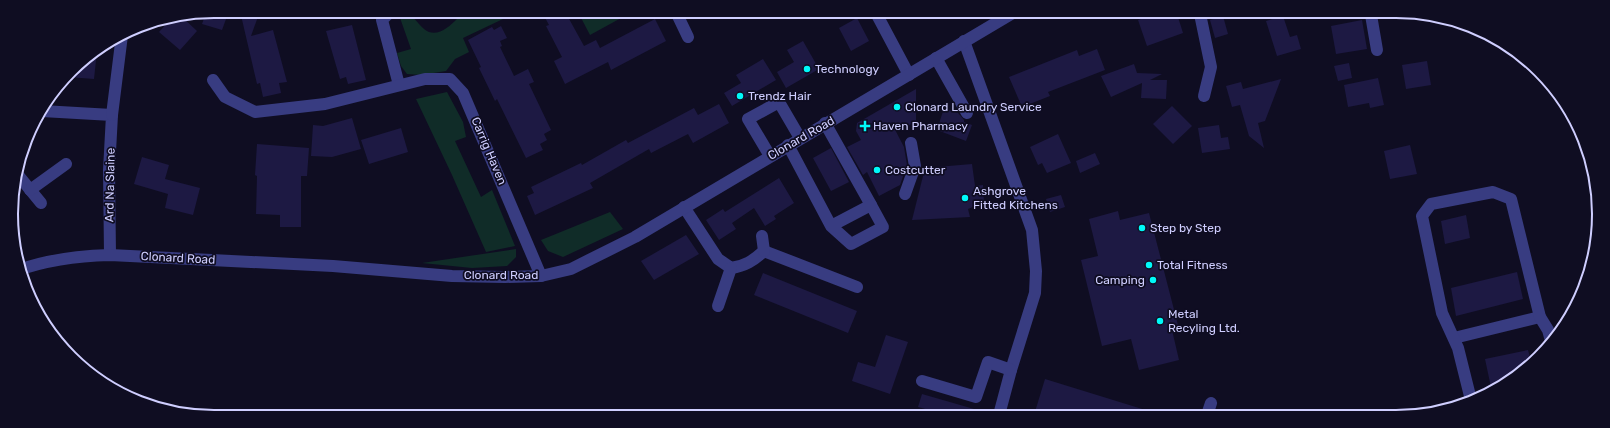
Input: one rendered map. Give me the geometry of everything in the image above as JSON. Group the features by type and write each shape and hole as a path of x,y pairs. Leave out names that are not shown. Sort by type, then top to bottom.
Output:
{"street":[{"path":"384,18 382,20 399,85"},
{"path":"679,18 688,37"},
{"path":"879,18 909,75"},
{"name":"Clonard Road","path":"26,267 34,264 74,256 110,255 333,266 452,276 541,276 571,269 635,237 1004,18"},
{"path":"1201,18 1211,67 1204,96"},
{"path":"1371,18 1377,50"},
{"name":"Ard Na Slaine","path":"110,255 109,170 112,115 121,41"},
{"path":"964,41 1032,230 1036,271 1035,293 1000,410"},
{"path":"936,58 966,113"},
{"name":"Carrig Haven","path":"213,80 225,97 255,112 325,104 425,79 450,79 463,93 541,276"},
{"path":"770,156 748,119 779,102 800,138"},
{"path":"47,111 112,115"},
{"path":"788,145 831,226 851,244 883,227 825,123"},
{"path":"905,194 915,166 911,143"},
{"path":"30,190 66,164"},
{"path":"21,179 41,203"},
{"path":"1470,395 1458,348 1442,313 1422,216 1431,204 1492,192 1511,199 1540,317 1549,335"},
{"path":"831,226 871,205"},
{"path":"684,207 718,259 731,268 742,266 752,261 764,251"},
{"path":"762,236 764,251"},
{"path":"764,251 857,287"},
{"path":"718,306 731,268"},
{"path":"1454,338 1540,317"},
{"path":"922,381 976,397 988,362 1011,370"},
{"path":"1209,410 1211,403"}],"green space":[{"path":"400,18 414,18 424,29 433,33 442,31 457,19 503,19 463,38 469,52 455,59 446,71 421,75 407,74 401,66 397,53 411,49"},
{"path":"581,18 621,18 590,35"},
{"path":"447,92 463,122 466,137 455,141 481,197 492,190 515,246 486,252 416,99"},
{"path":"610,212 623,229 563,257 548,251 541,240"},
{"path":"516,249 516,257 507,266 472,268 422,263"}],"building":[{"path":"204,18 226,18 222,30 202,24"},
{"path":"242,18 257,18 251,36 273,30 287,82 279,83 281,93 263,97 260,83 257,84"},
{"path":"545,18 569,18 584,46 596,40 600,48 655,19 666,41 611,70 608,62 565,84 554,61 562,57 546,26 549,25"},
{"path":"857,18 869,41 851,51 839,28"},
{"path":"1144,18 1178,18 1183,33 1147,46 1138,20"},
{"path":"1224,18 1228,34 1215,38 1210,20"},
{"path":"1276,18 1284,18 1290,37 1297,35 1301,49 1277,56 1266,21"},
{"path":"186,20 197,31 180,50 159,32 166,24"},
{"path":"1362,20 1367,49 1336,54 1331,26"},
{"path":"352,25 366,80 348,84 346,77 340,79 326,31"},
{"path":"501,26 507,38 500,41 502,46 500,47 514,76 528,69 534,82 529,84 551,130 544,134 547,140 540,144 543,150 526,158 497,99 495,101 479,68 481,67 468,40 492,27 494,30"},
{"path":"803,41 819,69 786,88 777,72 794,62 787,50"},
{"path":"1097,49 1105,70 1048,92 1050,96 1022,107 1009,77 1077,50 1079,56"},
{"path":"96,58 94,79 73,77"},
{"path":"763,59 776,80 732,106 724,93 741,83 736,75"},
{"path":"1427,61 1431,85 1406,89 1402,65"},
{"path":"1349,63 1352,78 1338,81 1334,66"},
{"path":"1134,64 1137,73 1162,74 1150,80 1167,80 1166,99 1141,98 1142,83 1111,97 1101,76"},
{"path":"1378,78 1384,105 1370,108 1369,103 1348,107 1344,85"},
{"path":"1281,79 1265,121 1258,123 1264,148 1249,136 1240,105 1232,107 1226,86 1241,82 1243,89"},
{"path":"916,89 916,121 905,128 891,122 904,147 907,165 900,185 879,196 867,172 863,175 847,147 861,140 856,131 857,123"},
{"path":"719,104 729,123 693,143 688,134 651,153 649,149 590,183 593,188 535,215 527,196 534,193 531,187 581,163 582,165 626,140 628,143 694,108 698,115"},
{"path":"1172,106 1192,126 1173,144 1153,124"},
{"path":"944,108 958,113 964,122 972,125 966,141 937,130"},
{"path":"352,118 361,149 332,157 311,156 313,125 323,126"},
{"path":"1219,125 1221,138 1228,137 1230,149 1202,153 1198,128"},
{"path":"401,128 408,152 369,164 361,140"},
{"path":"1058,134 1071,163 1047,173 1042,163 1038,165 1030,147"},
{"path":"257,144 309,148 307,176 301,176 301,227 280,227 280,215 256,214 257,176 255,175"},
{"path":"1410,145 1417,174 1390,179 1384,151"},
{"path":"831,148 849,182 831,191 813,158"},
{"path":"1095,153 1100,164 1080,173 1076,161"},
{"path":"142,157 169,165 165,179 200,188 193,215 165,208 168,194 134,184"},
{"path":"972,164 975,186 983,185 984,202 968,209 970,217 912,220 925,168"},
{"path":"779,178 794,203 774,216 776,219 765,226 754,208 732,223 736,229 719,240 706,220 723,209 725,212"},
{"path":"1061,195 1065,207 1050,212 1046,199"},
{"path":"1118,211 1120,220 1149,213 1179,329 1172,330 1179,360 1139,370 1131,339 1102,346 1081,260 1098,256 1089,219"},
{"path":"1466,215 1470,238 1445,244 1441,221"},
{"path":"686,235 699,254 654,280 641,261"},
{"path":"1517,272 1523,299 1456,316 1451,288"},
{"path":"763,273 857,311 848,333 754,295"},
{"path":"886,335 908,342 890,394 852,381 858,362 875,367"},
{"path":"1528,350 1530,357 1505,377 1491,386 1485,359"},
{"path":"1045,379 1146,410 1036,410"},
{"path":"922,394 978,410 929,410 918,407"}],"place":[{"name":"Technology","path":"807,69"},
{"name":"Trendz Hair","path":"740,96"},
{"name":"Clonard Laundry Service","path":"897,107"},
{"name":"Haven Pharmacy","path":"865,126"},
{"name":"Costcutter","path":"877,170"},
{"name":"Ashgrove Fitted Kitchens","path":"965,198"},
{"name":"Step by Step","path":"1142,228"},
{"name":"Total Fitness","path":"1149,265"},
{"name":"Camping","path":"1153,280"},
{"name":"Metal Recyling Ltd.","path":"1160,321"}]}
